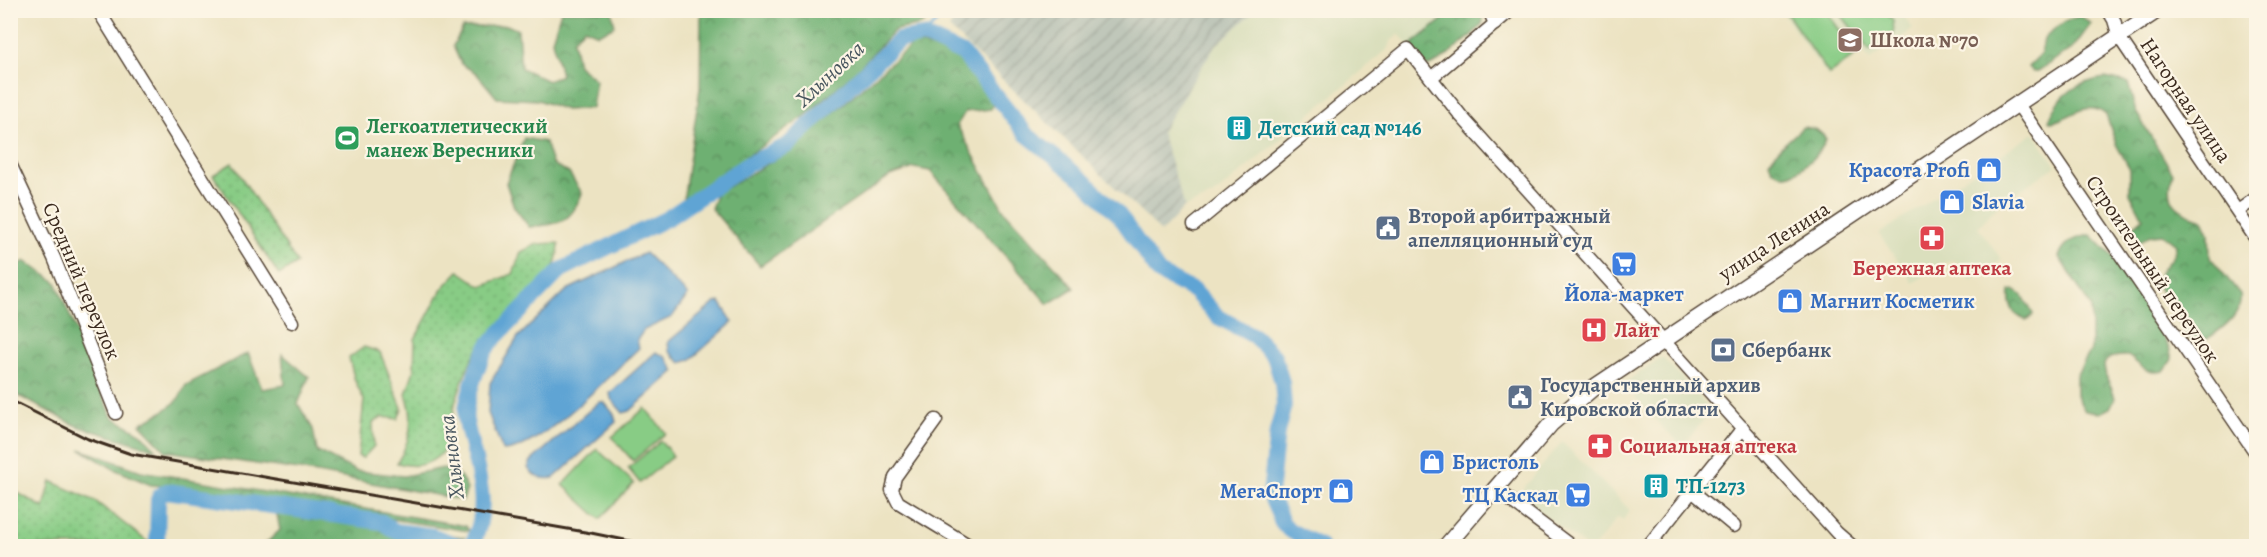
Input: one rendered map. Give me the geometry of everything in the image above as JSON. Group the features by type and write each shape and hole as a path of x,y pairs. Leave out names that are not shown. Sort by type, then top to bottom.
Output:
{"main road":[{"name":"улица Ленина","path":"1446,546 1551,424 1593,388 2019,106 2158,10"}],"street":[{"path":"98,10 292,322"},
{"path":"1490,10 1495,24"},
{"path":"1431,78 1511,10"},
{"name":"Нагорная улица","path":"2108,10 2119,37 2256,239"},
{"path":"1194,225 1408,49 1461,116 1837,533 1852,546"},
{"name":"Строительный переулок","path":"2019,106 2256,453"},
{"name":"Средний переулок","path":"10,164 54,258 116,413"},
{"path":"2238,211 2256,198"},
{"path":"936,420 895,477 892,490 898,502 970,546"},
{"path":"1648,546 1743,428"},
{"path":"1494,488 1571,546"},
{"path":"1692,491 1734,526"}],"shaded area":[{"path":"962,10 1255,11 1214,47 1161,132 1185,207 1161,232 949,28"},
{"path":"1481,10 1483,22 1480,26 1431,66 1427,66 1399,34 1391,41 1389,48 1214,195 1185,207 1161,132 1214,47 1255,11"},
{"name":"Школа №70","path":"1781,11 1901,11 1913,29 1870,60 1864,52 1828,77"},
{"path":"2034,133 2056,166 1999,204 1978,227 2002,260 1971,281 1959,263 1951,260 1913,283 1879,234"},
{"path":"1662,357 1711,410 1683,446 1664,429 1623,384"},
{"path":"1562,442 1630,510 1623,520 1618,517 1595,546 1585,546 1518,495"}],"green space":[{"path":"561,11 612,11 615,26 598,34 584,28 573,40 578,65 596,80 592,108 566,110 538,100 497,98 476,73 461,64 453,46 463,28 507,25 518,30 521,68 548,81 561,75 552,40"},
{"path":"701,11 941,11 921,25 895,30 857,70 805,116 683,201 700,88"},
{"path":"1453,11 1481,11 1483,22 1456,48 1439,61 1427,66 1410,46"},
{"path":"1785,11 1826,11 1857,54 1829,74"},
{"path":"1838,11 1886,11 1893,21 1894,33 1881,48 1869,50"},
{"path":"2081,16 2091,24 2074,47 2033,72 2028,67 2041,54 2044,39 2067,20"},
{"path":"915,42 963,59 995,101 991,109 965,112 957,125 1003,209 1074,288 1048,304 930,171 914,168 890,176 760,266 711,208 717,193 788,152"},
{"path":"2105,78 2128,83 2136,112 2173,173 2170,192 2172,199 2180,209 2203,220 2209,233 2210,257 2240,294 2239,308 2231,320 2207,339 2189,338 2155,282 2173,254 2176,245 2162,234 2150,235 2138,243 2126,233 2143,218 2130,193 2130,169 2116,144 2106,115 2092,108 2051,122 2049,120 2064,96 2078,86"},
{"path":"1803,127 1816,130 1826,139 1820,150 1804,166 1791,174 1784,175 1772,170 1769,162 1780,148"},
{"path":"524,138 545,142 552,164 569,173 582,193 568,217 556,223 529,227 514,207 506,183"},
{"path":"232,163 297,263 279,275 213,175"},
{"path":"2091,235 2120,264 2169,347 2172,359 2164,371 2152,372 2144,369 2128,356 2108,359 2104,369 2115,398 2110,408 2100,413 2085,411 2076,395 2076,376 2091,350 2091,307 2059,257 2071,241"},
{"path":"559,243 557,260 540,288 488,336 475,354 454,406 447,447 422,465 397,463 410,430 409,403 406,394 414,370 415,339 442,289 459,271 481,286 513,274 521,252 537,244"},
{"path":"25,261 56,282 112,417 139,432 157,450 77,426 11,392 10,269"},
{"path":"2014,290 2023,296 2033,314 2032,317 2026,320 2015,312 2010,296 2010,291"},
{"path":"364,347 380,352 402,408 398,419 382,417 373,423 374,446 363,458 358,456 364,400 355,381 349,358"},
{"path":"248,353 262,389 285,385 282,354 309,377 298,404 313,429 317,451 356,471 404,476 443,468 461,477 467,489 463,500 306,471 166,451 140,424 177,401 186,385"},
{"path":"645,408 666,433 633,461 612,437"},
{"path":"661,441 673,456 640,483 628,468"},
{"path":"80,449 141,471 466,526 469,531 190,488 151,485 114,469"},
{"path":"597,449 634,483 600,519 563,485"},
{"path":"11,467 16,492 44,508 51,481 95,501 149,543 148,546 11,546"},
{"path":"276,510 464,537 453,546 263,546 280,530"}],"water":[{"path":"645,253 688,295 672,317 644,330 637,340 639,348 574,409 536,439 518,448 503,451 488,413 490,383 518,337 567,290"},
{"path":"720,302 733,322 690,360 681,363 669,351 668,342 715,303"},
{"path":"656,352 666,357 675,371 630,411 623,413 611,399 610,393"},
{"path":"599,402 604,402 614,414 616,422 554,478 546,479 533,474 528,468 531,461"}],"waterway":[{"path":"924,36 947,10"},
{"name":"Хлыновка","path":"471,546 478,531 482,500 466,413 473,381 490,343 561,270 668,218 748,164 788,145 899,40 924,36 963,54 1026,134 1083,180 1119,215 1159,273 1194,291 1218,317 1254,336 1274,356 1282,382 1284,405 1277,432 1270,495 1282,522 1289,530 1320,546"},
{"name":"Хлыновка","path":"157,546 158,500 160,495 167,491 382,522 395,531 433,536 460,546"}],"railway":[{"path":"10,400 88,439 131,454 591,533 654,546"}],"place":[{"name":"Школа №70","path":"1850,40"},
{"name":"Детский сад №146","path":"1239,128"},
{"name":"Легкоатлетический манеж Вересники","path":"347,138"},
{"name":"Красота Profi","path":"1989,170"},
{"name":"Slavia","path":"1952,202"},
{"name":"Второй арбитражный апелляционный суд","path":"1388,228"},
{"name":"Бережная аптека","path":"1932,238"},
{"name":"Йола-маркет","path":"1624,264"},
{"name":"Магнит Косметик","path":"1790,301"},
{"name":"Лайт","path":"1594,330"},
{"name":"Сбербанк","path":"1723,350"},
{"name":"Государственный архив Кировской области","path":"1520,397"},
{"name":"Социальная аптека","path":"1600,446"},
{"name":"Бристоль","path":"1432,462"},
{"name":"ТП-1273","path":"1656,486"},
{"name":"МегаСпорт","path":"1341,491"},
{"name":"ТЦ Каскад","path":"1578,495"}]}
